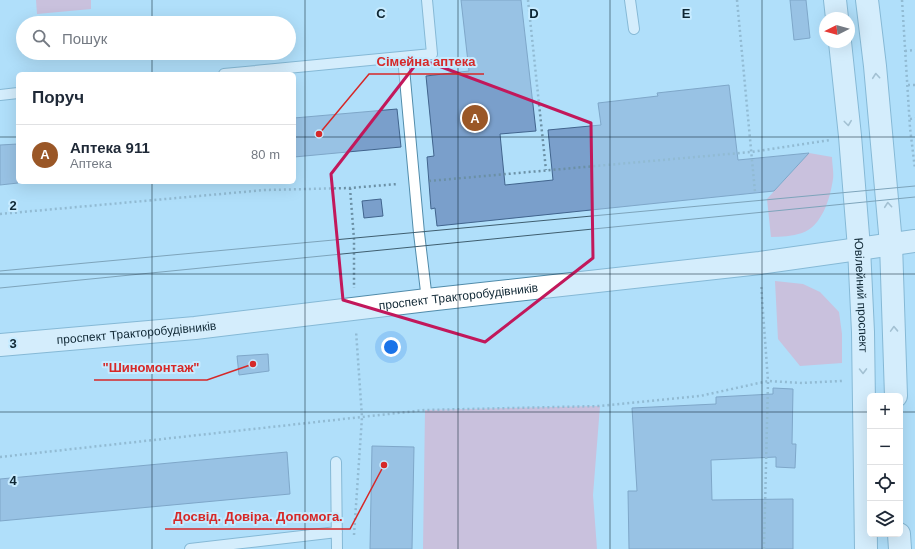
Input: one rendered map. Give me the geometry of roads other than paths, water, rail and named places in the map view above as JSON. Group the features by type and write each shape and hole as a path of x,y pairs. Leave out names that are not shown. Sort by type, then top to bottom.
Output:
{"main road":[{"path":"835,0 836,12"},
{"path":"867,0 875,66 891,244 896,393"},
{"name":"Ювілейний проспект","path":"841,48 850,136 859,248 863,340 866,549"},
{"name":"проспект Тракторобудівників","path":"0,344 195,328 427,300 760,263 915,241"},
{"path":"899,537 900,549"}],"lane":[{"path":"245,72 432,54 427,0"},
{"path":"630,0 634,29"},
{"path":"403,57 419,232 427,300"},
{"path":"0,95 16,93"},
{"path":"336,462 337,549"},
{"path":"190,549 337,532"}],"tram line":[{"path":"0,271 915,186"},
{"path":"0,288 915,197"}],"place":[{"name":"Аптека 911","path":"475,118"},
{"name":"Сімейна аптека","path":"319,134"},
{"name":"\"Шиномонтаж\"","path":"253,364"},
{"name":"Досвід. Довіра. Допомога.","path":"384,465"}]}
